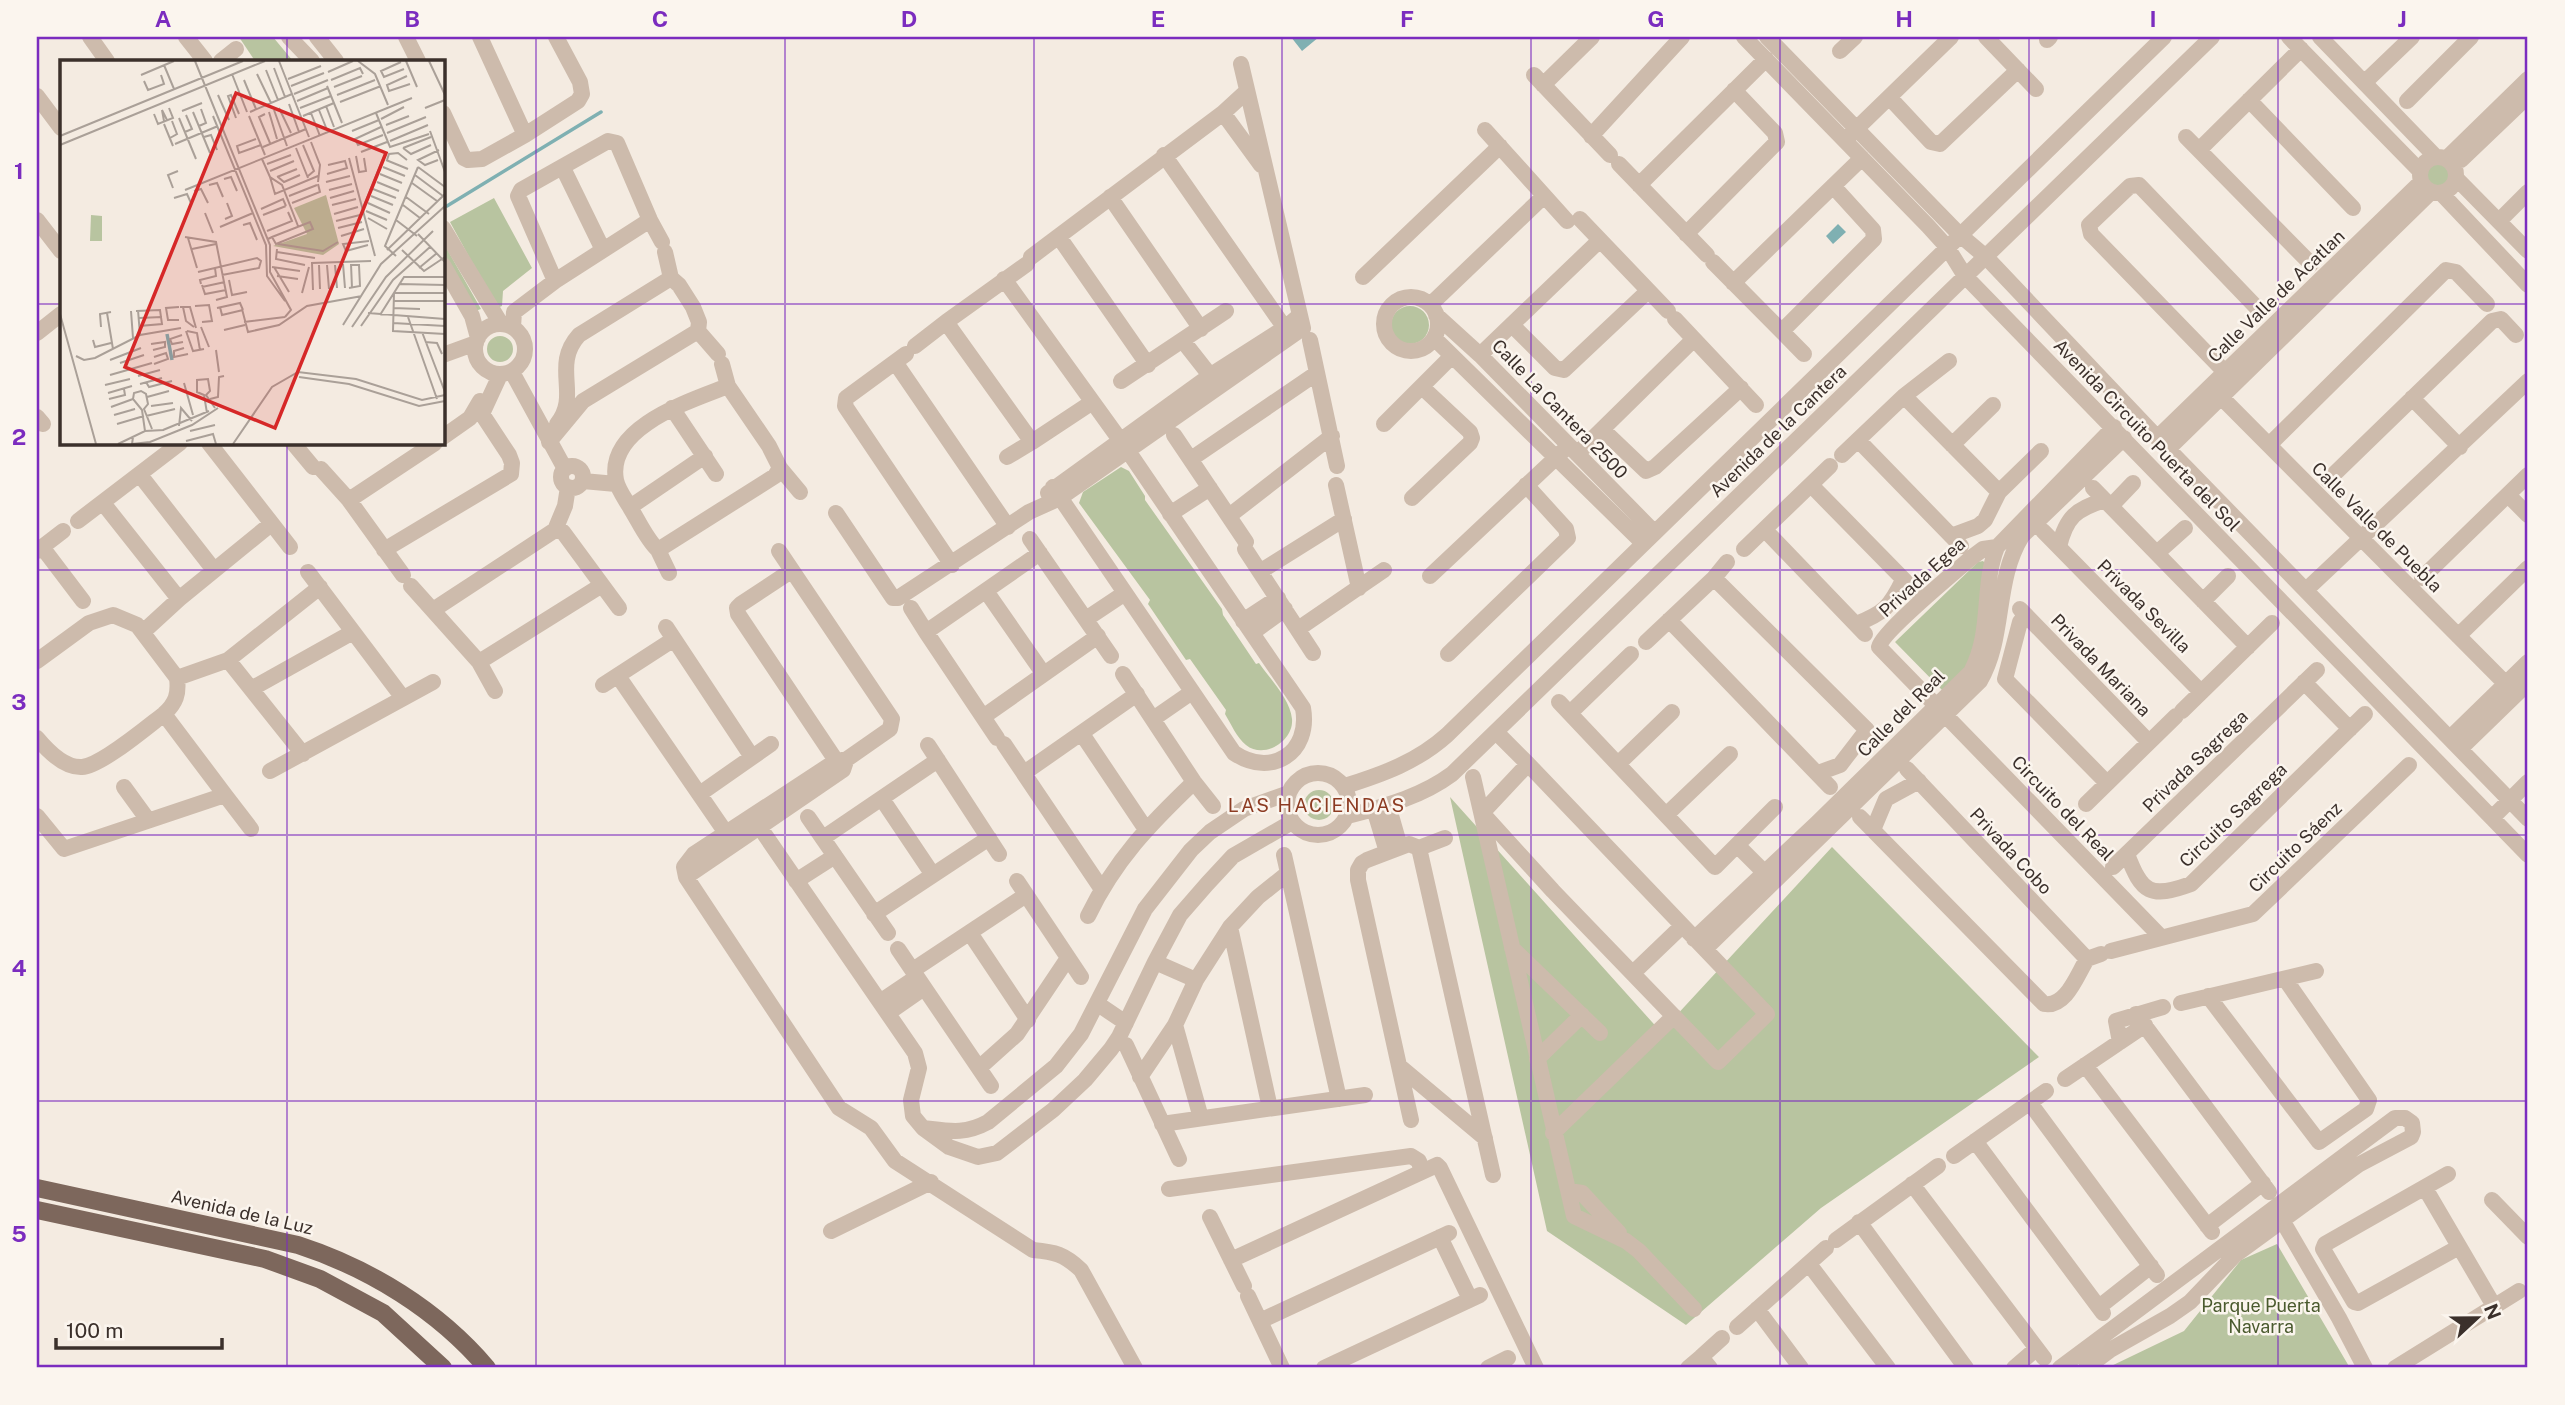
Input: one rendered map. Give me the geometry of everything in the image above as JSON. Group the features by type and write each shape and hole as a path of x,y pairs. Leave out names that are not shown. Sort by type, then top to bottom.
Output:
{"main road":[{"name":"Avenida de la Luz","path":"37,1188 319,1251 391,1286 443,1327 486,1368"},
{"path":"37,1210 265,1259 320,1279 383,1313 443,1368"}],"street":[{"path":"90,37 106,60"},
{"path":"186,37 204,60"},
{"path":"289,37 309,60"},
{"path":"317,37 335,60"},
{"path":"406,37 418,60"},
{"path":"480,37 526,135"},
{"path":"444,115 464,158 482,159 526,135 578,101 582,94 580,82 556,37"},
{"path":"1592,37 1539,80 1804,354"},
{"path":"1591,136 1682,37"},
{"name":"Avenida Circuito Puerta del Sol","path":"1767,37 1850,134 1862,158 1947,247 1965,276 2528,855"},
{"path":"1840,51 1855,37"},
{"path":"1850,134 1951,37"},
{"path":"1986,37 2036,89"},
{"name":"Avenida de la Cantera","path":"1345,786 1401,767 1429,750 1458,725 2164,37"},
{"name":"Avenida de la Cantera","path":"1348,816 1410,798 1439,783 1479,748 2212,37"},
{"path":"2289,37 2428,185 2528,285"},
{"path":"2322,37 2528,251"},
{"path":"2365,82 2412,37"},
{"path":"2407,101 2471,37"},
{"name":"Avenida Circuito Puerta del Sol","path":"1751,39 1766,59 1986,257 2162,443 2528,819"},
{"path":"221,60 236,49"},
{"path":"2199,150 2301,49"},
{"path":"1639,185 1766,59"},
{"path":"836,513 893,598 903,596 1008,527 1288,332 1300,315 1241,64"},
{"path":"1889,97 1931,142 1940,144 2018,70"},
{"path":"2448,165 2528,79"},
{"path":"1686,234 1777,142 1775,133 1734,90"},
{"path":"951,565 845,406 846,398 1223,113 1247,91"},
{"path":"37,96 60,127"},
{"path":"2428,185 2426,162 2448,165 2528,96"},
{"path":"2249,100 2353,208"},
{"path":"1223,113 1264,169"},
{"path":"1485,130 1544,196 1600,240 1756,405"},
{"path":"2186,136 2311,264"},
{"path":"555,281 517,198 521,190 608,141 615,141 664,248 671,278 679,285 693,307 699,322 698,331 720,359 728,386 769,446 780,468 800,492"},
{"path":"1363,277 1500,146"},
{"path":"1164,155 1288,332"},
{"path":"1733,282 1862,158"},
{"path":"2428,185 2451,188 2448,165"},
{"path":"563,168 603,250"},
{"path":"2225,372 2091,234 2090,225 2130,186 2139,185 2259,310"},
{"name":"Calle Valle de Acatlan","path":"2162,443 2221,397 2256,353 2428,185"},
{"path":"1782,331 1874,239 1873,230 1833,186"},
{"path":"2498,220 2528,192"},
{"path":"1433,310 1544,196"},
{"path":"1110,197 1201,329"},
{"path":"37,220 60,250"},
{"path":"507,326 514,312 555,281 650,220"},
{"path":"444,230 507,326 521,334 525,344 525,355 520,365 501,373 479,413 444,437"},
{"path":"1059,237 1148,365"},
{"path":"1480,355 1600,240"},
{"path":"433,610 555,530 578,481 575,466 565,469 501,373 481,366 472,316 444,267"},
{"path":"2269,445 2444,272 2450,269 2456,272 2487,304"},
{"path":"576,400 565,375 573,342 579,335 671,278"},
{"path":"1004,279 1124,446 1303,708 1305,726 1302,738 1293,750 1277,762 1264,764 1234,753 1057,492"},
{"path":"1512,325 1555,368 1563,370 1648,291"},
{"path":"1416,298 1433,310 1438,323 1434,338 1421,350 1412,352 1394,346 1384,331 1385,313 1398,300 1416,298"},
{"name":"Calle La Cantera 2500","path":"1433,310 1480,355 1649,538"},
{"path":"1121,382 1226,311"},
{"path":"37,332 60,315"},
{"path":"2328,480 2494,319 2503,321 2516,335"},
{"path":"946,322 1032,442"},
{"path":"444,359 476,343 484,330 507,326"},
{"path":"547,439 576,400 698,331"},
{"name":"Calle La Cantera 2500","path":"1434,338 1568,452"},
{"path":"1430,576 1526,485 1568,452 1603,430 1694,339"},
{"path":"1310,340 1337,466"},
{"path":"1183,341 1214,382"},
{"name":"Calle Valle de Acatlan","path":"2162,443 2225,372 2256,353"},
{"path":"906,354 1008,527"},
{"path":"1384,424 1423,388 1452,356"},
{"path":"1744,549 1905,396 1949,361"},
{"path":"1191,459 1317,373"},
{"path":"2306,590 2528,381"},
{"path":"669,573 616,480 617,459 622,444 672,408 728,386"},
{"path":"1412,498 1470,443 1472,438 1470,432 1423,388"},
{"path":"1603,430 1646,471 1655,467 1741,388"},
{"path":"1905,396 1999,492"},
{"name":"Calle Valle de Puebla","path":"2221,397 2505,684"},
{"path":"2412,398 2460,447"},
{"path":"1007,457 1091,403"},
{"path":"1952,445 1993,405"},
{"path":"672,408 716,474"},
{"path":"384,550 511,474 512,463 509,455 479,413"},
{"name":"Calle del Real","path":"1941,710 1978,657 1983,641 1992,568 1999,545 2119,432"},
{"path":"1174,435 1229,516 1313,653"},
{"path":"1229,516 1332,436"},
{"path":"1858,440 1956,541 1982,523 1999,492 2041,451"},
{"path":"78,521 179,444"},
{"path":"210,444 290,547"},
{"path":"298,444 317,468 349,500 407,581 480,662 495,691"},
{"path":"349,500 433,444"},
{"path":"630,508 705,456"},
{"path":"658,550 775,476 780,468"},
{"path":"140,475 214,570"},
{"path":"2422,578 2528,475"},
{"path":"578,481 616,480"},
{"name":"Calle del Real","path":"1699,944 1941,710 1980,681 1993,655 2004,581 2014,548 2022,536 2057,502 2070,480"},
{"path":"2059,548 2062,533 2072,516 2088,505 2108,503 2133,483"},
{"path":"1336,485 1359,587"},
{"path":"1448,654 1568,538 1566,529 1526,485"},
{"path":"1765,530 1860,629 1883,612 1908,585 1811,485"},
{"path":"2093,488 2248,647"},
{"path":"1173,517 1211,491"},
{"path":"2508,495 2528,515"},
{"path":"2057,502 2072,516"},
{"path":"103,503 179,599"},
{"path":"1261,571 1344,519"},
{"path":"1982,523 1999,545"},
{"path":"143,632 271,524"},
{"path":"2157,553 2185,528"},
{"path":"63,530 39,549 83,601"},
{"path":"555,530 563,532 619,608"},
{"name":"Privada Sevilla","path":"2043,531 2201,692"},
{"path":"1030,540 1111,656"},
{"name":"Privada Egea","path":"1941,710 1879,647 1880,642 1970,558 1983,548 1999,545"},
{"path":"686,877 756,822 892,725 892,719 779,551"},
{"path":"926,632 1040,553"},
{"path":"1646,642 1714,578 1727,562"},
{"path":"2458,636 2528,568"},
{"path":"1298,629 1384,570"},
{"path":"791,571 741,604 737,608 738,614 842,763"},
{"path":"308,572 403,698"},
{"path":"2203,601 2228,576"},
{"path":"1714,578 1872,736 1840,765 1818,773"},
{"path":"480,662 603,585"},
{"path":"177,678 228,660 320,587"},
{"path":"986,591 1043,673"},
{"path":"1086,620 1125,593"},
{"path":"1248,627 1281,603"},
{"path":"911,608 1101,888"},
{"path":"1883,612 1896,626"},
{"name":"Privada Mariana","path":"2107,783 2005,679 2023,612 2149,742"},
{"path":"37,661 89,623 100,617 113,615 129,620 143,632 177,678 177,696 164,714 106,757 83,767 61,760 39,744"},
{"path":"1669,620 1830,786"},
{"path":"2201,692 2272,623"},
{"path":"1997,629 2017,634"},
{"path":"251,689 353,632"},
{"path":"603,685 670,633 752,757"},
{"path":"983,717 1098,636"},
{"path":"1631,654 1564,708 1715,867 1774,807"},
{"path":"228,660 303,754"},
{"path":"2455,743 2505,684 2528,662"},
{"name":"Privada Sagrega","path":"2113,867 2317,670"},
{"path":"1123,674 1194,782 1213,806"},
{"path":"618,676 704,791 730,831"},
{"path":"270,771 433,682"},
{"path":"2304,682 2350,729"},
{"path":"2455,743 2528,683"},
{"path":"1153,719 1192,692"},
{"name":"Privada Mariana","path":"2086,804 2201,692"},
{"path":"1024,773 1137,694"},
{"name":"Circuito del Real","path":"1941,710 2161,937"},
{"path":"1618,764 1672,712"},
{"path":"164,714 251,829"},
{"name":"Circuito Sagrega","path":"2143,887 2161,893 2191,884 2365,714"},
{"path":"1458,725 1479,748"},
{"path":"1482,813 1553,891 1718,1062 1767,1014 1496,732"},
{"path":"1082,734 1145,828"},
{"path":"704,791 771,744"},
{"path":"928,745 999,854"},
{"path":"1293,750 1308,775"},
{"path":"1666,815 1730,754"},
{"path":"1847,759 1886,799"},
{"path":"823,838 938,760"},
{"path":"923,1128 967,1132 988,1122 1056,1066 1087,1026 1145,909 1191,850 1210,832 1244,809 1291,790 1301,778 1320,772 1329,774 1345,786 1350,801 1348,816 1343,825 1326,835 1307,834 1292,822 1288,813 1291,790 1277,762"},
{"path":"1482,813 1528,764"},
{"name":"Circuito Sáenz","path":"2099,955 2253,914 2409,765"},
{"name":"Privada Cobo","path":"1907,769 2099,955"},
{"path":"1473,776 1574,1216 1626,1241 1639,1251 1694,1309"},
{"path":"1873,830 1886,799 1919,781"},
{"path":"1088,916 1101,888 1145,828 1194,782"},
{"path":"2492,818 2528,782"},
{"path":"124,787 148,820"},
{"path":"37,816 57,852 225,795"},
{"path":"882,799 933,875"},
{"path":"1381,807 1394,849"},
{"path":"808,817 888,933"},
{"path":"1860,817 2043,1004 2051,1005 2064,997 2099,955"},
{"path":"756,822 730,831 687,860 684,867 686,877 839,1108 866,1123 895,1161 1032,1250 1067,1257 1081,1270 1135,1368"},
{"path":"756,822 915,1054 919,1068 910,1108 913,1115 923,1128 949,1147 978,1157 997,1153 1085,1080 1111,1049 1126,1023 1154,962 1180,915 1233,856 1292,822"},
{"path":"874,914 989,838"},
{"path":"1419,848 1445,838"},
{"path":"1411,1120 1358,870 1362,863 1412,844 1419,848 1493,1175"},
{"path":"1737,845 1769,877"},
{"path":"2126,902 2143,887 2127,853"},
{"path":"1284,855 1339,1098"},
{"path":"796,881 835,856"},
{"path":"1140,1077 1175,1025 1196,980 1230,927 1258,897 1288,873"},
{"path":"1017,881 1081,978"},
{"path":"884,1007 970,933 1026,895"},
{"path":"1633,973 1682,926"},
{"path":"1230,927 1270,1108"},
{"path":"970,933 1028,1020"},
{"path":"1512,948 1600,1033"},
{"path":"898,950 991,1086"},
{"path":"979,1068 1007,1045 1028,1020 1068,958"},
{"path":"1154,962 1196,980"},
{"path":"2181,1003 2316,971"},
{"path":"2208,996 2319,1142 2365,1109 2369,1100 2285,979"},
{"path":"1098,1004 1126,1023"},
{"path":"2065,1079 2120,1042 2116,1021 2140,1020 2163,1007"},
{"path":"1537,1059 1582,1015"},
{"path":"1553,1133 1674,1016"},
{"path":"2085,1065 2209,1229 2238,1203 2266,1187 2140,1020"},
{"path":"1175,1025 1200,1118"},
{"path":"1126,1045 1179,1158"},
{"path":"1399,1066 1485,1138"},
{"path":"1954,1156 2046,1091"},
{"path":"1163,1124 1364,1095"},
{"path":"1975,1141 2101,1310 2126,1285 2154,1270 2030,1103"},
{"path":"2060,1368 2395,1118 2405,1118 2412,1123 2411,1138 2358,1165 2235,1255 2190,1302 2110,1350 2086,1368"},
{"path":"2341,1126 2356,1147"},
{"path":"1168,1189 1411,1156 1419,1161 1421,1170"},
{"path":"1231,1260 1432,1165 1440,1168 1536,1368"},
{"path":"1737,1327 1831,1244 1938,1166"},
{"path":"2448,1174 2325,1244 2323,1249 2354,1302 2358,1303 2459,1247"},
{"path":"831,1231 931,1182"},
{"path":"1912,1184 2040,1353 2016,1368"},
{"path":"2425,1188 2494,1306"},
{"path":"2492,1200 2528,1237"},
{"path":"2238,1203 2253,1224"},
{"path":"1210,1217 1282,1368"},
{"path":"2282,1220 2365,1368"},
{"path":"1859,1222 1966,1368"},
{"path":"1260,1321 1445,1235 1455,1268 1475,1297 1324,1368"},
{"path":"1455,1268 1482,1256"},
{"path":"1809,1264 1888,1368"},
{"path":"2321,1286 2339,1276"},
{"path":"2176,1282 2190,1302"},
{"path":"2126,1285 2170,1316"},
{"path":"2395,1368 2519,1291"},
{"path":"1757,1310 1801,1368"},
{"path":"1688,1368 1705,1363 1722,1338"}],"green space":[{"path":"239,37 273,37 292,60 254,60"},
{"path":"2438,161 2448,165 2452,175 2448,185 2438,189 2428,185 2424,175 2428,165"},
{"path":"494,198 532,268 503,291 502,306 497,308 450,222"},
{"path":"444,244 481,309 475,311 444,257"},
{"path":"1410,306 1423,312 1429,325 1423,338 1410,344 1397,338 1391,325 1397,312"},
{"path":"500,336 509,340 513,349 509,358 500,362 491,358 487,349 491,340"},
{"path":"1121,467 1129,471 1145,500 1222,609 1223,615 1256,664 1259,663 1284,697 1291,712 1291,727 1283,741 1276,746 1253,749 1240,739 1225,714 1226,710 1190,659 1186,660 1148,604 1150,600 1079,503 1083,492"},
{"path":"1983,561 1986,564 1978,638 1967,667 1944,692 1895,642 1978,562"},
{"path":"1319,790 1330,794 1334,805 1330,816 1319,820 1308,816 1304,805 1308,794"},
{"path":"1450,797 1661,1032 1832,847 2039,1057 1821,1208 1686,1325 1547,1231"},
{"name":"Parque Puerta Navarra","path":"2277,1244 2350,1368 2107,1368 2184,1331 2241,1260"}],"water":[{"path":"1291,37 1319,37 1302,51"},
{"path":"1838,224 1846,232 1833,244 1826,236"}],"waterway":[{"path":"447,206 601,112"}],"district":[{"name":"LAS HACIENDAS","path":"1317,805"}]}
